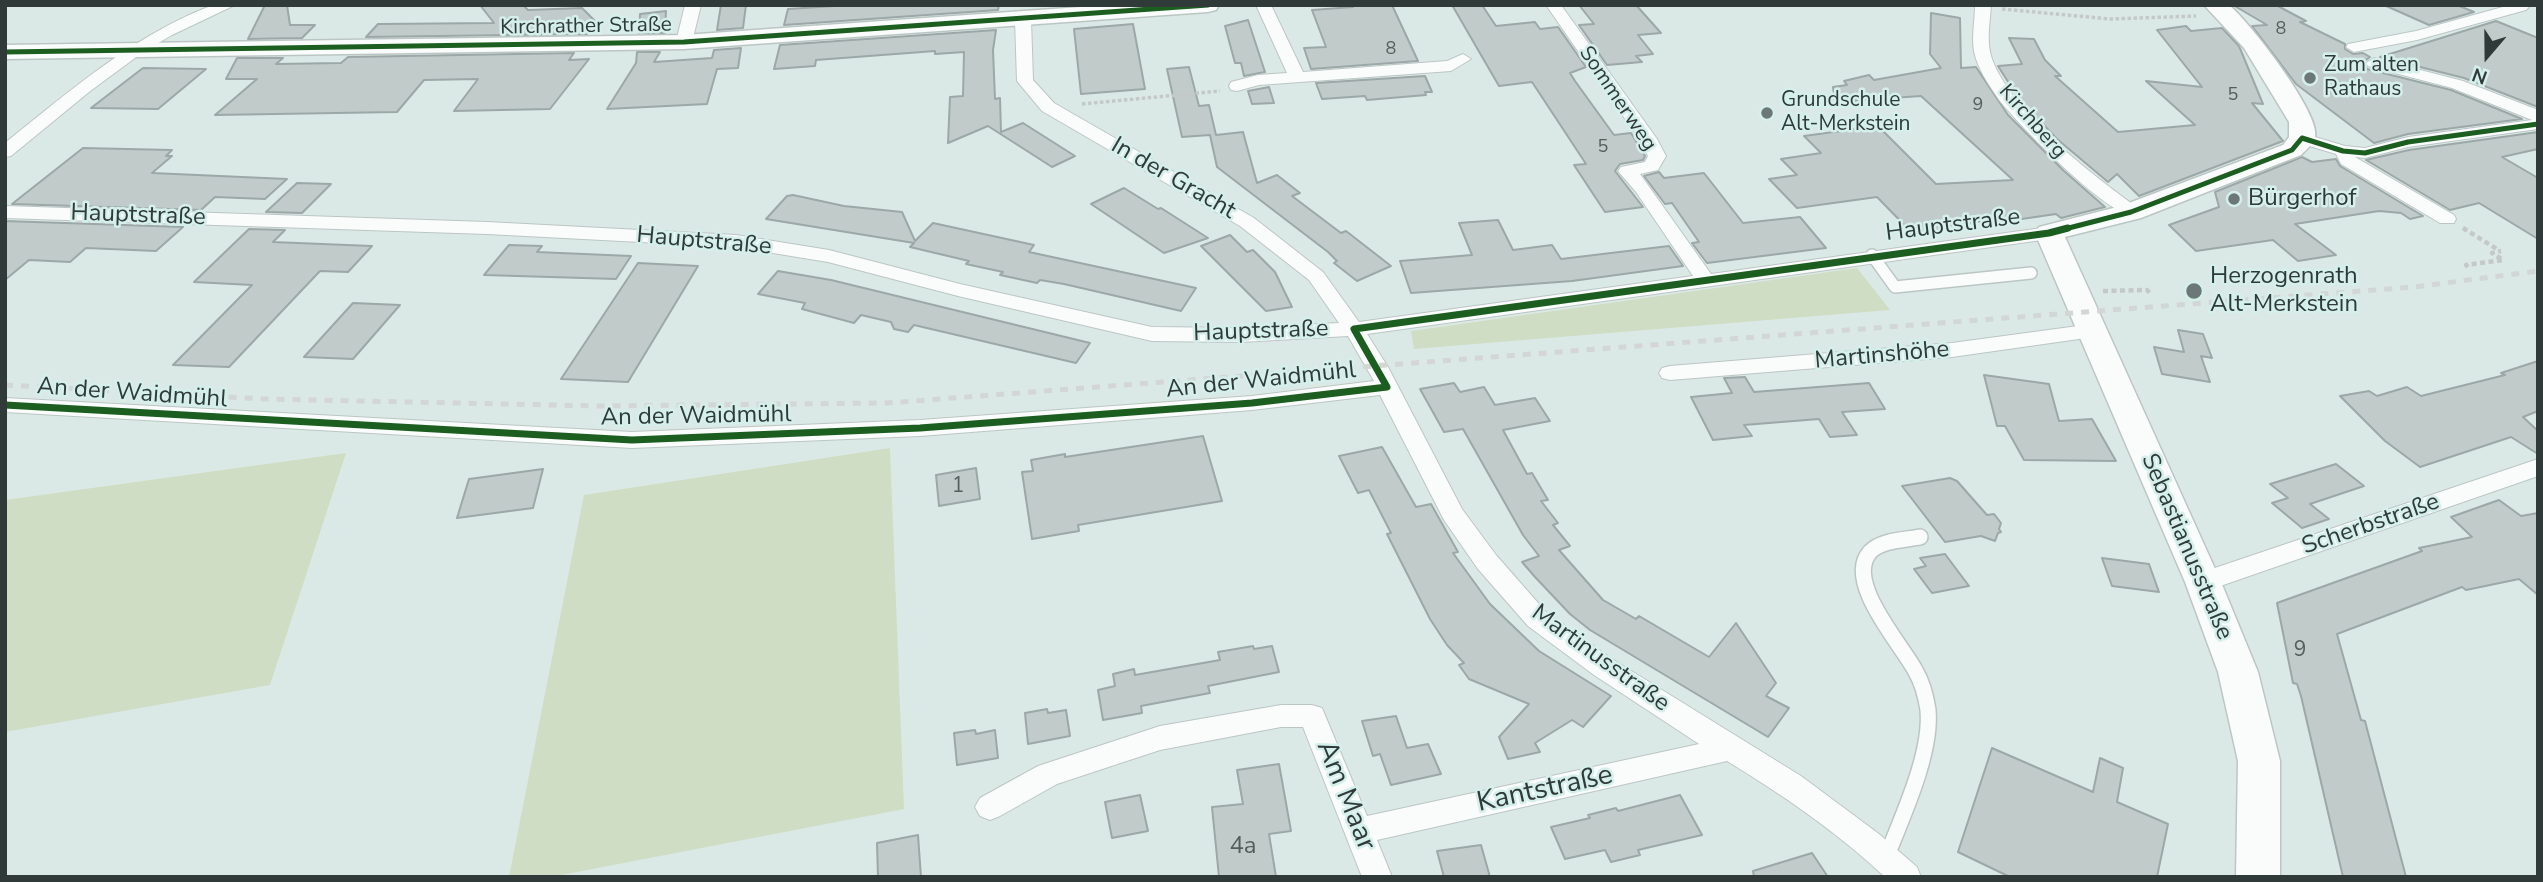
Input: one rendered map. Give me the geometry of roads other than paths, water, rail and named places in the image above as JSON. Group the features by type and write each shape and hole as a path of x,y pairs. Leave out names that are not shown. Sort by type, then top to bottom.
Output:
{"main road":[{"name":"Kirchrather Straße","path":"5,52 684,42 1208,5"},
{"path":"2215,5 2230,17 2250,42 2302,122 2302,138"},
{"name":"Hauptstraße","path":"2049,233 2131,212 2292,150 2302,138"},
{"name":"Sebastianusstraße","path":"2049,233 2203,582 2238,672 2259,761 2258,877"}],"street":[{"path":"5,152 134,50 180,23 228,5"},
{"path":"684,42 694,5"},
{"path":"1264,5 1297,77"},
{"name":"Sommerweg","path":"1553,5 1648,139 1657,156 1652,166 1627,171 1643,188 1706,280"},
{"name":"Kirchberg","path":"1984,6 1979,33 1984,61 2002,92 2069,164 2131,212"},
{"path":"2354,47 2417,35 2521,7"},
{"name":"In der Gracht","path":"1023,20 1025,81 1048,107 1247,222 1315,276 1354,329"},
{"path":"1237,86 1258,80 1451,66 1463,59"},
{"path":"2374,63 2441,77 2477,89 2538,116"},
{"path":"2302,138 2343,151 2365,153 2408,142 2538,124"},
{"path":"2343,151 2347,160 2447,219"},
{"name":"Hauptstraße","path":"5,212 487,228 736,241 829,256 958,290 1152,334 1241,335 1354,329 2049,233"},
{"name":"Martinusstraße","path":"1354,329 1452,514 1487,562 1537,619 1604,667 1730,749 1791,785 1886,858 1906,877"},
{"name":"Martinshöhe","path":"1670,373 1952,350 2093,331"},
{"name":"An der Waidmühl","path":"5,405 632,440 919,428 1252,403 1387,387"},
{"name":"Scherbstraße","path":"2203,582 2538,467"},
{"name":"Am Maar","path":"990,807 1048,775 1160,738 1281,716 1312,716 1377,877"},
{"name":"Kantstraße","path":"1360,831 1730,749"}],"lane":[{"path":"1872,256 1895,286 2031,273"},
{"path":"1886,858 1902,816 1929,719 1926,697 1916,671 1862,582 1861,569 1869,553 1888,544 1920,537"}],"railway":[{"path":"5,385 265,399 600,406 887,403 2414,287 2538,271"}],"place":[{"name":"Zum alten Rathaus","path":"2310,78"},
{"name":"Grundschule Alt-Merkstein","path":"1767,113"},
{"name":"Bürgerhof","path":"2234,199"},
{"name":"Herzogenrath Alt-Merkstein","path":"2194,291"}]}
